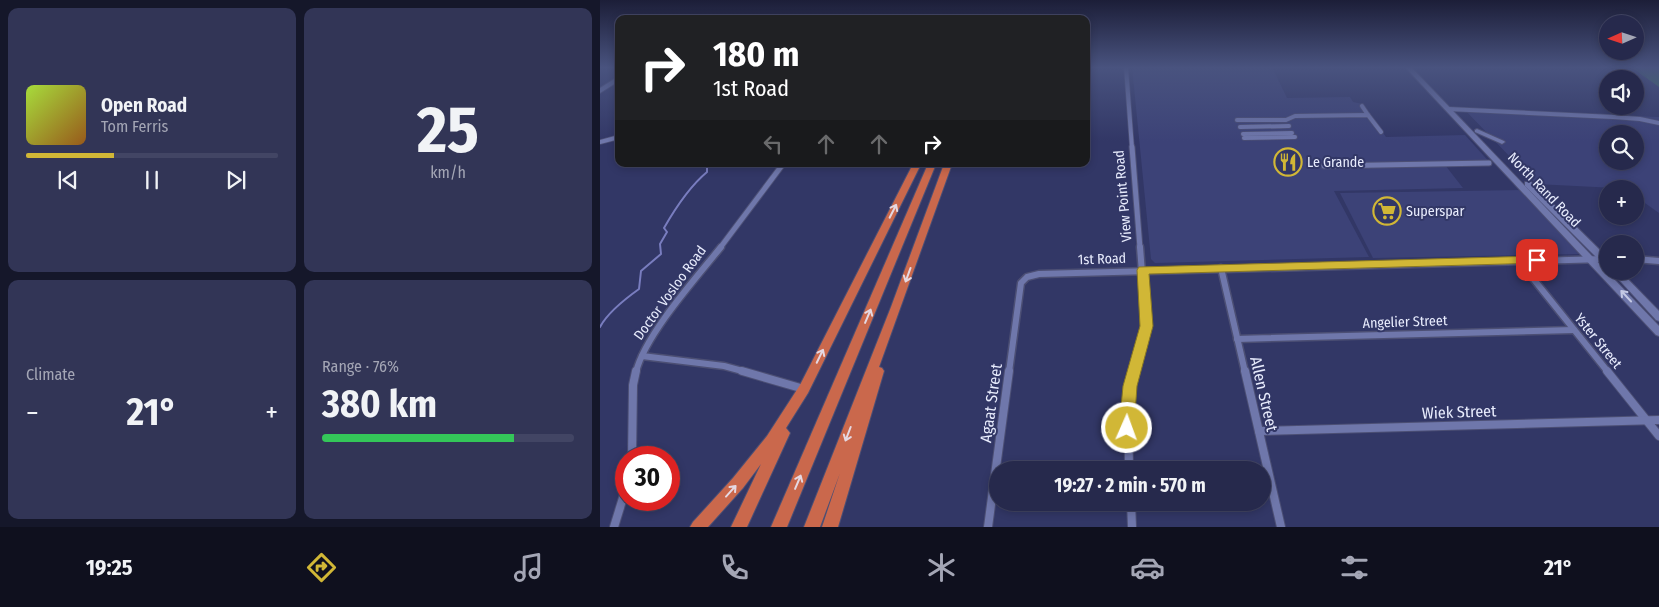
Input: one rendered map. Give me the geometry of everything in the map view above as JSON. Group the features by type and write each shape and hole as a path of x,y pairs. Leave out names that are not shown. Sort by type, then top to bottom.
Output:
{"highway":[{"path":"739,527 804,390 916,167"},
{"path":"779,527 931,167"},
{"path":"812,527 947,167"},
{"path":"830,527 868,407 896,307"},
{"path":"698,527 738,483 772,440 804,390"}],"main road":[{"name":"North Rand Road","path":"1436,92 1659,332"},
{"name":"North Rand Road","path":"1453,109 1599,253"},
{"path":"1477,131 1502,142"},
{"path":"1623,280 1657,313"}],"street":[{"name":"View Point Road","path":"1128,92 1146,326 1128,400 1129,461"},
{"path":"1362,106 1381,132"},
{"path":"1453,109 1613,117 1640,119 1659,123"},
{"path":"1237,120 1286,120 1295,116 1368,115"},
{"path":"1240,127 1289,126"},
{"path":"1244,136 1294,135"},
{"path":"600,142 615,138"},
{"path":"1324,166 1489,163"},
{"name":"Doctor Vosloo Road","path":"632,446 633,385 638,364 651,339 781,167"},
{"name":"1st Road","path":"1021,283 1032,275 1143,270 1599,259"},
{"name":"Yster Street","path":"1519,260 1659,436"},
{"path":"1644,260 1659,261"},
{"name":"Allen Street","path":"1221,268 1281,527"},
{"name":"Agaat Street","path":"988,527 1021,283"},
{"name":"Angelier Street","path":"1237,339 1574,330"},
{"path":"642,356 724,366 804,390"},
{"name":"Wiek Street","path":"1259,431 1659,420"},
{"path":"614,527 619,511"},
{"path":"1131,511 1132,527"}],"shaded area":[{"path":"1134,92 1284,92 1287,98 1350,97 1353,102 1363,104 1386,137 1465,135 1492,165 1445,165 1463,188 1334,191 1369,257 1155,263 1151,259"},
{"path":"1464,109 1659,117 1659,213 1644,202 1644,180 1599,180 1599,187 1536,184"},
{"path":"1522,190 1581,254 1373,258 1340,193"}],"waterway":[{"path":"600,327 612,311 639,289 641,271 661,254 660,244 667,232 664,228 678,205 707,172 707,167"}],"place":[{"name":"Le Grande","path":"1288,162"},
{"name":"Superspar","path":"1387,211"}],"route":[{"path":"1127,428 1130,386 1145,336 1143,270 1537,260"}]}
